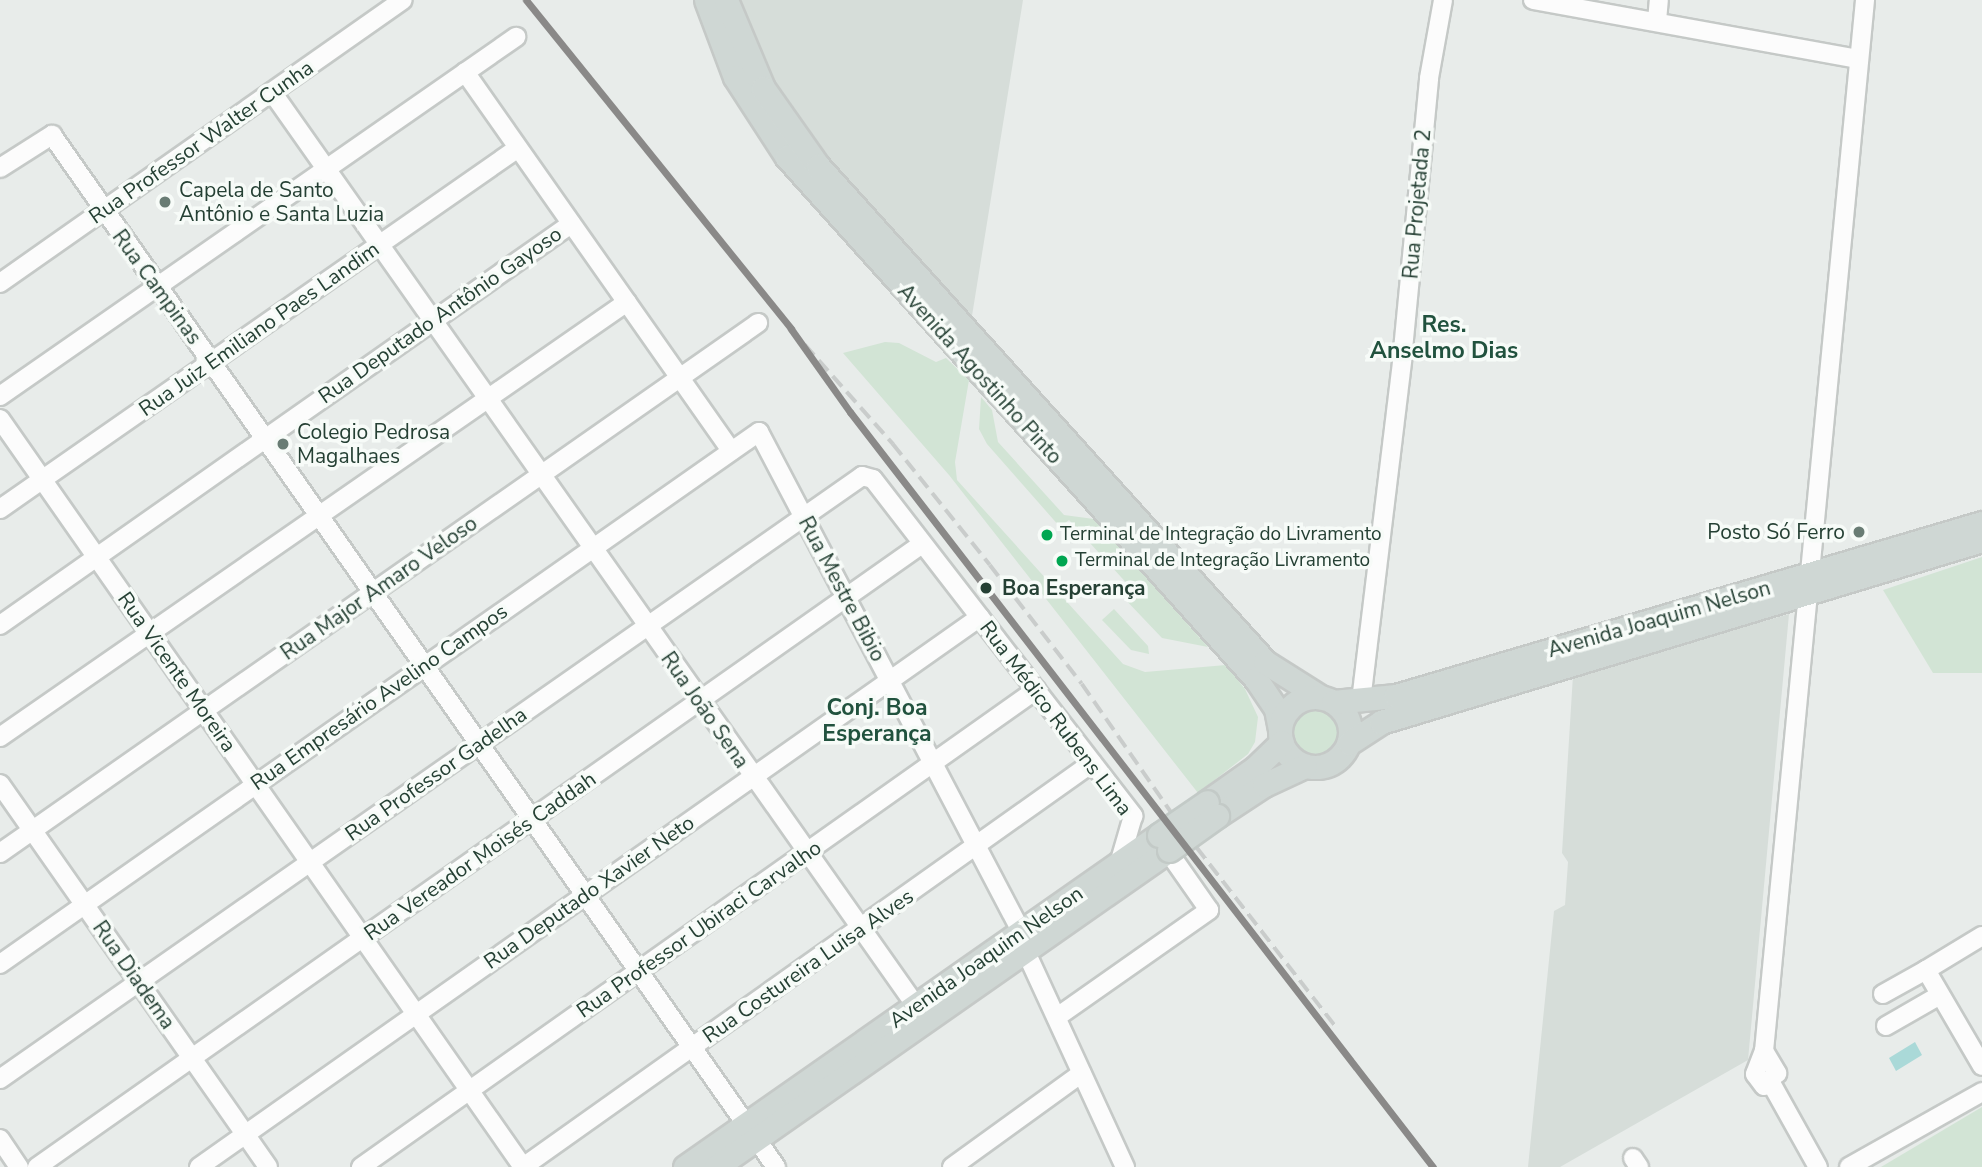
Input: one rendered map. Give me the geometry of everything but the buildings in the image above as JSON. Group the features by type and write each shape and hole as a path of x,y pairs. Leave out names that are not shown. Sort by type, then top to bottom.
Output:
{"main road":[{"name":"Avenida Agostinho Pinto","path":"706,0 735,77 788,157 1256,679 1276,709 1281,736"},
{"name":"Avenida Agostinho Pinto","path":"726,0 763,88 818,166 1265,662 1327,700"},
{"name":"Avenida Joaquim Nelson","path":"1349,743 1381,722 1808,583 1982,523"},
{"name":"Avenida Joaquim Nelson","path":"1327,700 1361,701 1448,681 1808,583 1982,540"},
{"path":"1327,700 1348,720 1349,743 1336,761 1316,768 1305,766 1294,761 1281,736 1283,718 1299,701 1327,700"},
{"name":"Avenida Joaquim Nelson","path":"685,1167 752,1132 920,1012 1168,848 1255,768 1281,736"},
{"name":"Avenida Joaquim Nelson","path":"1212,809 1305,766"},
{"name":"Avenida Joaquim Nelson","path":"1024,942 1119,864 1168,848"},
{"name":"Avenida Joaquim Nelson","path":"716,1167 752,1132"}],"street":[{"name":"Rua Professor Walter Cunha","path":"0,284 402,0"},
{"name":"Rua Projetada 2","path":"1361,701 1402,360 1429,78 1443,0"},
{"path":"1534,0 1859,59"},
{"path":"1657,21 1659,0"},
{"path":"1818,1167 1771,1083 1760,1084 1755,1074 1764,1051 1865,0"},
{"path":"0,396 516,37"},
{"path":"465,72 731,451"},
{"path":"272,92 488,399"},
{"name":"Rua Campinas","path":"0,168 52,135 318,516"},
{"name":"Rua Juiz Emiliano Paes Landim","path":"0,509 519,148"},
{"name":"Rua Deputado Antônio Gayoso","path":"0,625 571,224"},
{"path":"0,737 626,302"},
{"name":"Rua Major Amaro Veloso","path":"0,853 758,323"},
{"name":"Rua João Sena","path":"488,399 920,1012"},
{"name":"Rua Vicente Moreira","path":"0,419 254,784 418,1013 523,1167"},
{"name":"Rua Empresário Avelino Campos","path":"0,964 759,432"},
{"name":"Rua Mestre Bibio","path":"759,432 936,763 1024,942 1125,1167"},
{"name":"Rua Professor Gadelha","path":"0,1079 856,478 873,479"},
{"name":"Rua Médico Rubens Lima","path":"873,479 1133,816 1119,864"},
{"path":"318,516 776,1167"},
{"name":"Rua Vereador Moisés Caddah","path":"37,1167 922,544"},
{"name":"Rua Deputado Xavier Neto","path":"199,1167 980,617"},
{"name":"Rua Professor Ubiraci Carvalho","path":"361,1167 1037,690"},
{"name":"Rua Costureira Luisa Alves","path":"523,1167 1093,763"},
{"name":"Rua Diadema","path":"0,784 268,1167"},
{"path":"1057,1017 1209,910 1168,848"},
{"path":"1883,994 1982,936"},
{"path":"1926,970 1982,1066"},
{"path":"1886,1026 1940,995"},
{"path":"952,1167 1082,1073"},
{"path":"1849,1167 1982,1092"},
{"path":"0,1139 19,1167"}],"shaded area":[{"path":"736,0 1023,0 971,322 816,143 774,83"},
{"path":"1789,614 1748,1060 1560,1167 1528,1167 1554,911 1565,905 1568,862 1562,853 1573,675"}],"green space":[{"path":"885,342 899,343 936,362 946,358 969,380 955,462 957,480 1123,664 1145,672 1226,665 1245,689 1258,717 1255,742 1248,754 1198,793 949,475 843,353"},
{"path":"981,397 992,410 998,442 1064,515 1094,519 1208,647 1162,638 1122,596 1131,588 1069,520 1060,527 987,444 979,429"},
{"path":"1982,557 1982,673 1933,673 1883,590"},
{"path":"1114,609 1148,646 1149,654 1131,650 1102,620"},
{"path":"1309,705 1321,705 1336,713 1344,728 1344,740 1336,755 1321,763 1309,763 1294,755 1286,740 1286,728 1294,713"},
{"path":"1982,1107 1982,1167 1881,1167"}],"water":[{"path":"1915,1042 1922,1055 1896,1071 1889,1058"}],"railway":[{"path":"791,329 893,444 990,565 1082,684 1184,831 1336,1027"}],"transit line":[{"path":"526,0 791,329 850,412 1433,1167"}],"place":[{"name":"Capela de Santo Antônio e Santa Luzia","path":"165,202"},
{"name":"Colegio Pedrosa Magalhaes","path":"283,444"},
{"name":"Posto Só Ferro","path":"1859,532"},
{"name":"Terminal de Integração do Livramento","path":"1047,535"},
{"name":"Terminal de Integração Livramento","path":"1062,561"},
{"name":"Boa Esperança","path":"986,588"}],"district":[{"name":"Res. Anselmo Dias","path":"1444,338"},
{"name":"Conj. Boa Esperança","path":"877,721"}]}
